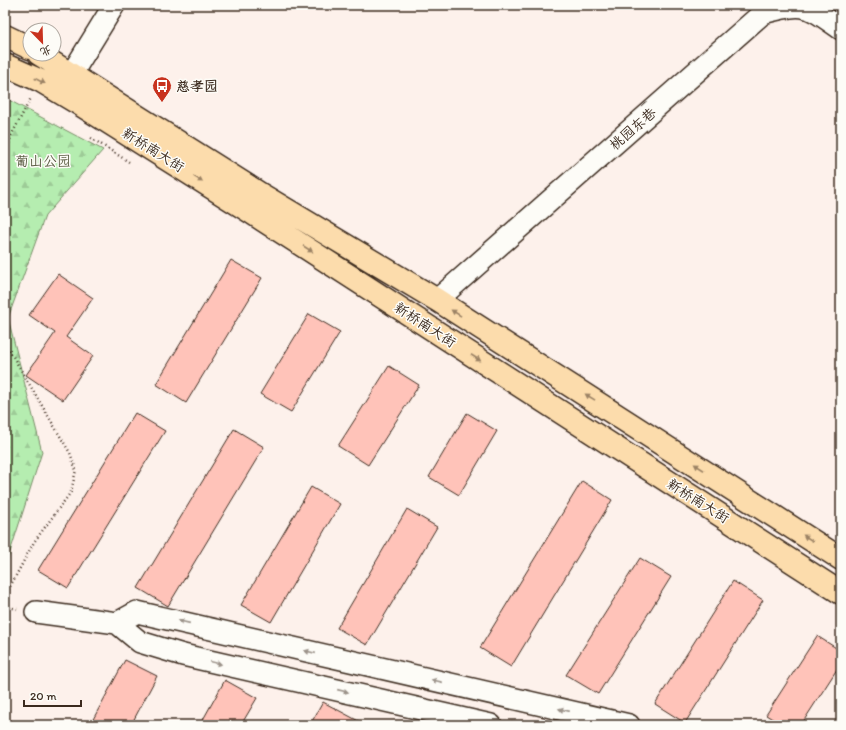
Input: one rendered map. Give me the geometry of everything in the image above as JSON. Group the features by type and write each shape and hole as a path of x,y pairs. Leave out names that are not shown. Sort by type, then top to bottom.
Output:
{"main road":[{"path":"5,36 22,44"},
{"name":"新桥南大街","path":"51,62 262,195 437,300 841,559"},
{"name":"新桥南大街","path":"5,65 41,81 252,213 841,594"}],"street":[{"path":"71,75 114,5"},
{"name":"桃园东巷","path":"437,300 763,14 786,6 801,5 814,10 841,29"},
{"path":"826,5 841,15"},
{"path":"36,612 117,623 140,642 183,655 491,725"},
{"path":"117,623 137,612 629,725"}],"path":[{"path":"5,160 11,136 31,98"},
{"path":"5,342 70,453 76,470 72,492 34,542 5,596"}],"green space":[{"name":"葡山公园","path":"5,98 103,150 45,216 8,318 42,452 5,568"}],"building":[{"path":"231,260 262,278 186,403 156,384"},
{"path":"58,274 93,298 66,337 93,356 63,400 26,375 55,333 29,315"},
{"path":"309,314 340,332 291,412 260,394"},
{"path":"389,366 419,385 368,465 338,446"},
{"path":"135,413 165,431 68,588 38,570"},
{"path":"467,413 497,431 459,495 429,477"},
{"path":"234,429 264,447 168,606 138,588"},
{"path":"582,481 612,500 511,667 480,648"},
{"path":"311,487 340,504 271,622 241,605"},
{"path":"407,509 437,527 367,645 337,628"},
{"path":"640,558 671,577 598,694 566,675"},
{"path":"733,581 763,600 685,723 655,704"},
{"path":"817,636 841,651 841,663 801,725 782,725 766,715"},
{"path":"125,660 157,676 131,725 90,725"},
{"path":"225,680 257,698 241,725 200,725"},
{"path":"323,702 366,725 310,725"}],"place":[{"name":"慈孝园","path":"162,103"}]}
